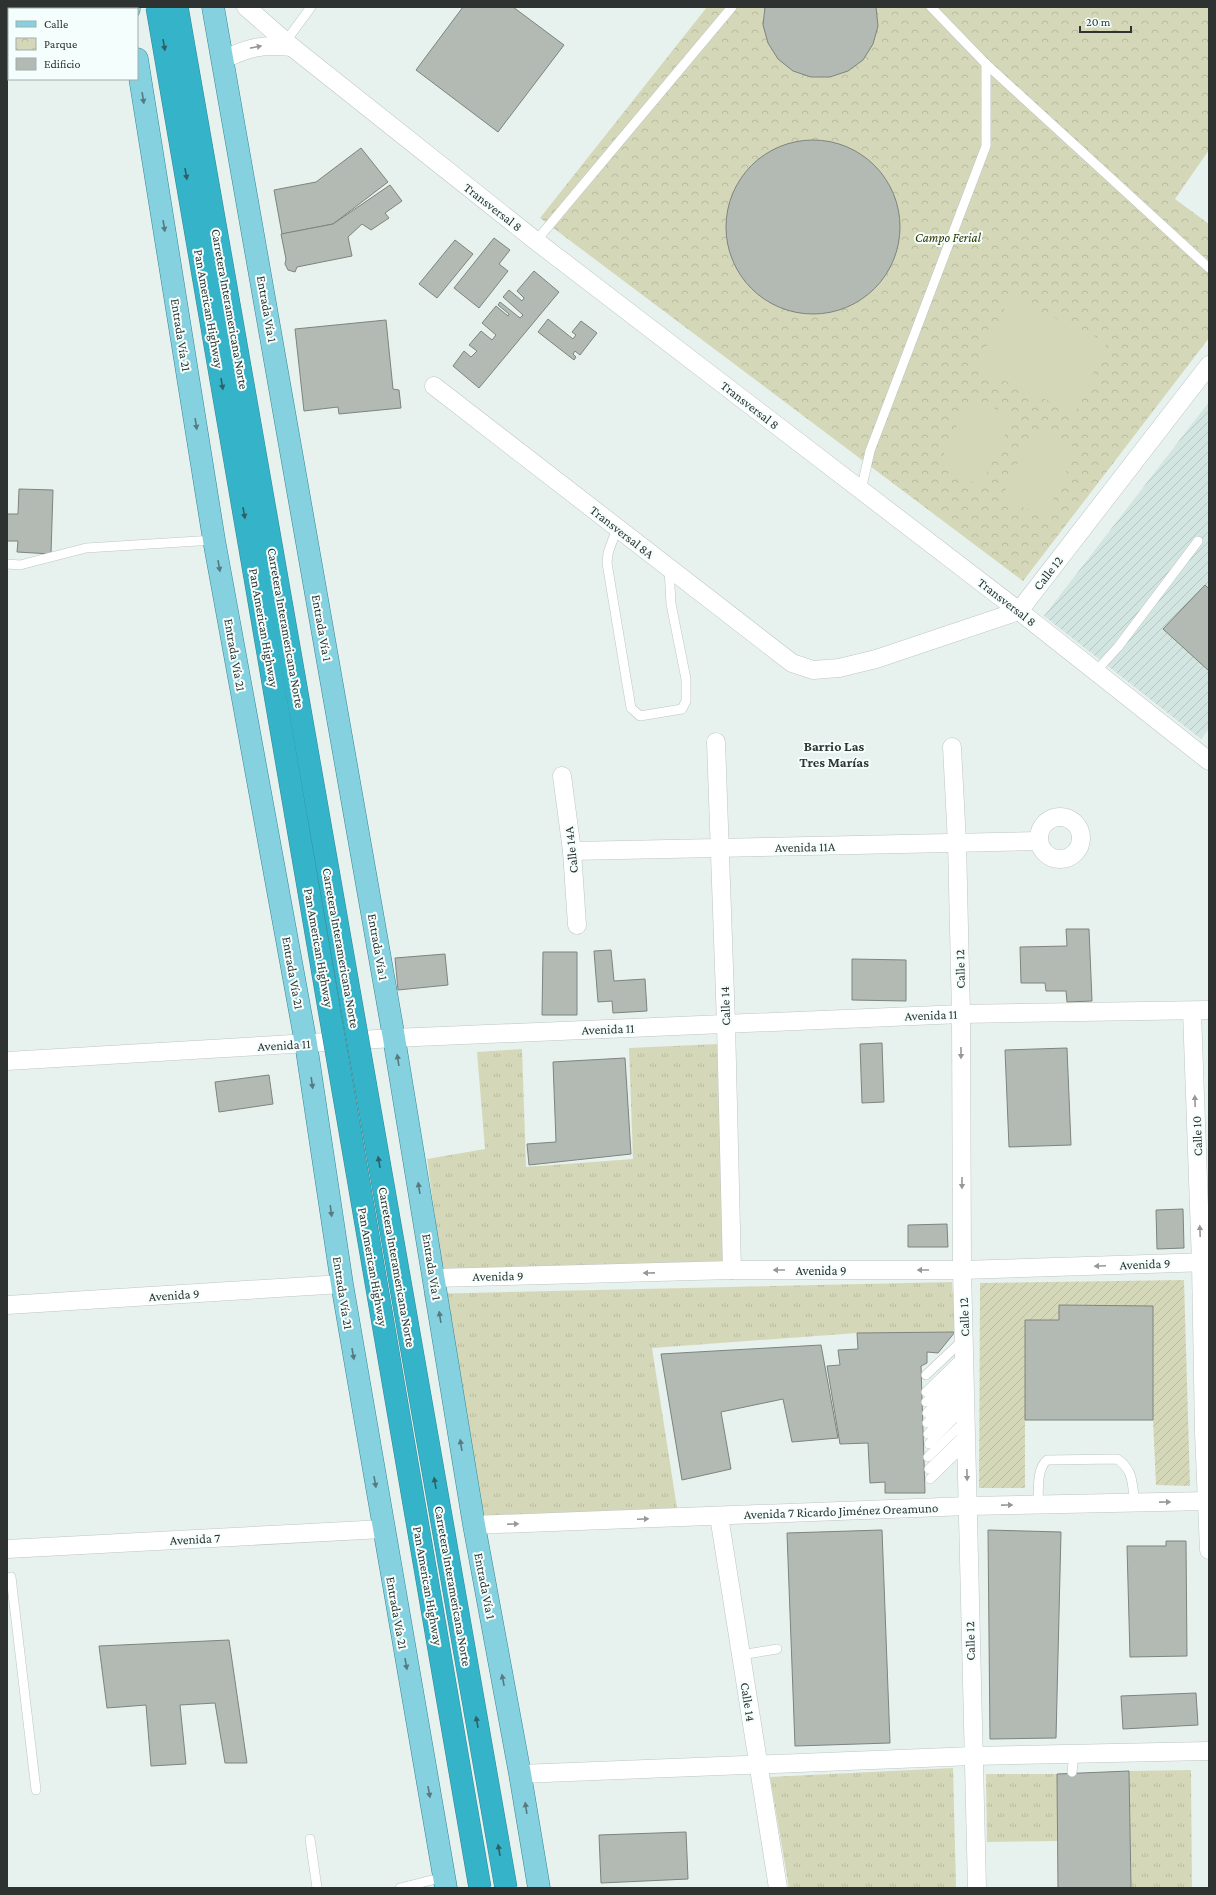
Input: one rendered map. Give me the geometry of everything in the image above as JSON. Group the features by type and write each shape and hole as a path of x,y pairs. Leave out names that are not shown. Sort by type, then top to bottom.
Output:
{"highway":[{"name":"Pan American Highway","path":"157,7 480,1888"},
{"name":"Carretera Interamericana Norte","path":"177,7 506,1888"}],"main road":[{"name":"Entrada Vía 1","path":"213,7 394,1038 474,1525 520,1774 539,1888"},
{"name":"Entrada Vía 21","path":"138,65 214,540 306,1044 342,1284 383,1530 445,1882"}],"street":[{"name":"Transversal 8","path":"246,7 289,44 536,241 1019,611 1209,761"},
{"path":"223,60 256,46 289,44"},
{"name":"Calle 12","path":"1019,611 1209,365"},
{"name":"Transversal 8A","path":"434,386 792,663 813,670 839,668 876,659 1019,611"},
{"name":"Calle 14","path":"716,742 718,849 726,1024 732,1270"},
{"name":"Calle 12","path":"952,746 957,843 961,1014 962,1270 977,1888"},
{"name":"Calle 14A","path":"562,776 572,851 578,925"},
{"name":"Avenida 11A","path":"572,851 718,849 1038,840"},
{"name":"Avenida 11","path":"7,1061 394,1038 961,1014 1201,1010"},
{"name":"Calle 10","path":"1201,1010 1209,1550"},
{"name":"Avenida 9","path":"434,1278 732,1270 962,1270 1205,1262"},
{"name":"Avenida 9","path":"7,1305 342,1284"},
{"name":"Avenida 7 Ricardo Jiménez Oreamuno","path":"474,1525 968,1506 1208,1502"},
{"name":"Calle 14","path":"719,1516 778,1888"},
{"name":"Avenida 7","path":"7,1549 383,1530"},
{"path":"520,1774 973,1756 1209,1752"}],"lane":[{"path":"289,44 311,7"},
{"path":"536,241 732,7"},
{"path":"931,7 986,64 1209,268"},
{"path":"861,490 870,451 986,146 986,64"},
{"path":"617,528 608,553 607,563 631,708 640,716 682,709 686,701 686,679 671,604 669,568"},
{"path":"7,564 20,565 86,548 214,540"},
{"path":"1096,671 1118,647 1198,541"},
{"path":"965,1388 926,1384 965,1388"},
{"path":"926,1402 965,1388"},
{"path":"927,1412 965,1388"},
{"path":"927,1423 965,1388"},
{"path":"928,1434 965,1388"},
{"path":"929,1444 965,1388"},
{"path":"928,1457 965,1388"},
{"path":"929,1469 965,1388"},
{"path":"930,1479 965,1388"},
{"path":"1038,1504 1040,1470 1042,1465 1047,1460 1117,1459 1125,1464 1130,1472 1135,1503"},
{"path":"11,1577 36,1790"},
{"path":"741,1655 777,1649"},
{"path":"1072,1772 1074,1754"},
{"path":"310,1839 317,1888"},
{"path":"400,1888 445,1882"}],"shaded area":[{"path":"1209,402 1209,729 1201,739 1044,616"}],"green space":[{"name":"Campo Ferial","path":"707,7 1209,7 1209,150 1175,199 1209,224 1209,338 1023,581 540,218"},
{"path":"1010,297 1107,342 1075,413 977,368"},
{"path":"970,397 1013,417 981,486 938,467"},
{"path":"1034,428 1077,448 1045,517 1002,498"},
{"path":"718,1044 725,1262 442,1269 427,1159 485,1149 477,1052 522,1049 526,1167 633,1159 629,1048"},
{"path":"1184,1280 1190,1486 1156,1485 1153,1420 1153,1306 1059,1305 1059,1320 1025,1320 1025,1488 979,1488 980,1283"},
{"path":"952,1282 955,1332 857,1333 652,1348 677,1508 468,1517 424,1294"},
{"path":"953,1768 956,1888 789,1888 770,1777"},
{"path":"1191,1770 1192,1888 1131,1888 1129,1771"},
{"path":"986,1774 1057,1774 1058,1841 987,1842"}],"building":[{"path":"463,7 513,7 564,45 498,132 416,70"},
{"path":"765,7 876,7 878,26 873,44 863,60 848,71 830,77 811,77 793,71 778,59 768,43 763,25"},
{"path":"813,140 830,142 854,150 868,160 880,172 890,186 896,202 900,227 898,244 890,268 880,282 868,294 854,304 838,310 813,314 796,312 772,304 758,294 746,282 736,268 730,252 726,227 728,210 736,186 746,172 758,160 772,150 788,144"},
{"path":"361,148 388,182 333,224 282,234 274,190 316,182"},
{"path":"390,185 402,201 385,213 389,218 371,230 362,224 348,237 352,256 297,267 295,272 288,270 285,264 286,259 281,234 333,224"},
{"path":"494,238 510,250 499,264 508,271 479,308 454,288"},
{"path":"455,240 473,254 437,298 419,284"},
{"path":"534,271 559,292 479,388 453,366 464,351 471,357 477,351 469,345 481,331 492,340 496,335 482,323 496,306 508,316 509,314 498,305 500,302 520,318 523,315 503,297 509,290 522,301 524,298 517,291"},
{"path":"548,319 573,339 576,335 572,332 581,321 597,333 580,355 575,351 573,354 576,357 574,360 538,332"},
{"path":"386,320 393,389 399,390 401,408 339,414 338,407 304,411 295,329"},
{"path":"19,489 53,490 51,554 17,552 18,541 7,541 7,514 18,514"},
{"path":"1205,585 1209,589 1209,671 1163,629"},
{"path":"1066,929 1089,929 1092,1001 1067,1002 1066,991 1046,991 1045,983 1021,983 1020,947 1067,946"},
{"path":"611,950 614,981 645,979 647,1011 613,1013 612,1001 598,1002 594,951"},
{"path":"543,952 577,952 577,1015 542,1015"},
{"path":"445,954 448,985 398,990 395,958"},
{"path":"852,959 906,960 906,1001 852,1000"},
{"path":"882,1043 884,1102 862,1103 860,1044"},
{"path":"1067,1048 1071,1145 1009,1147 1005,1050"},
{"path":"625,1058 631,1154 529,1165 527,1144 556,1142 553,1062"},
{"path":"269,1075 273,1104 219,1112 215,1082"},
{"path":"1183,1209 1184,1248 1157,1249 1156,1210"},
{"path":"947,1224 948,1247 908,1247 908,1225"},
{"path":"1059,1305 1153,1306 1153,1420 1025,1420 1025,1320 1059,1320"},
{"path":"955,1332 938,1353 927,1352 927,1363 921,1366 925,1493 885,1493 885,1482 870,1483 868,1443 840,1444 827,1366 840,1365 838,1350 858,1349 857,1333"},
{"path":"821,1345 838,1438 792,1442 783,1399 721,1412 731,1469 682,1480 661,1354"},
{"path":"882,1530 890,1743 795,1746 787,1533"},
{"path":"988,1530 1061,1532 1056,1738 990,1739"},
{"path":"1166,1541 1186,1541 1187,1656 1130,1657 1127,1546 1166,1546"},
{"path":"229,1640 247,1763 225,1763 215,1703 180,1705 186,1764 151,1766 146,1705 107,1708 99,1646"},
{"path":"1196,1693 1198,1725 1123,1729 1121,1696"},
{"path":"1129,1771 1131,1888 1058,1888 1057,1774"},
{"path":"686,1832 688,1879 601,1883 599,1835"}],"district":[{"name":"Barrio Las Tres Marías","path":"834,754"}]}
